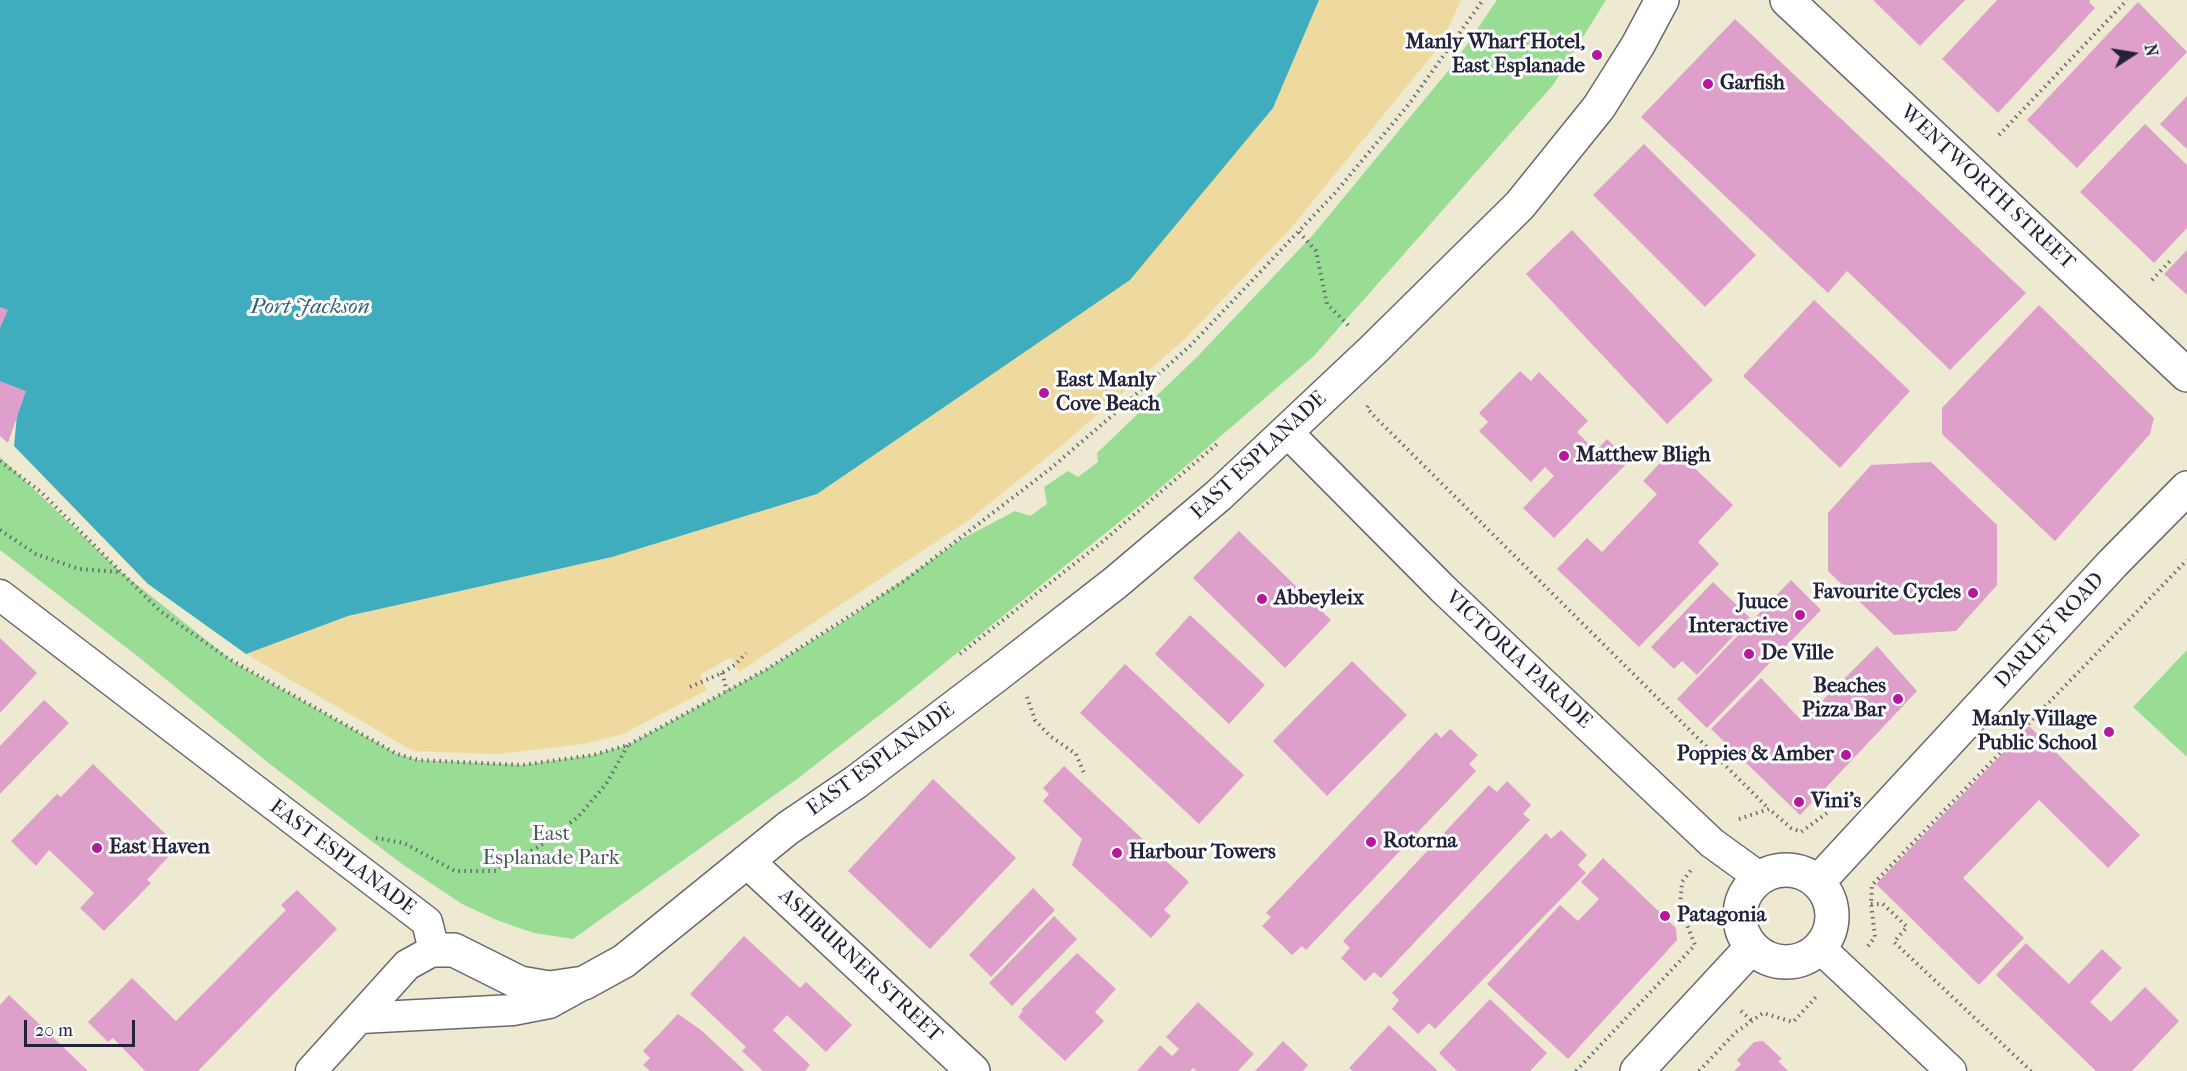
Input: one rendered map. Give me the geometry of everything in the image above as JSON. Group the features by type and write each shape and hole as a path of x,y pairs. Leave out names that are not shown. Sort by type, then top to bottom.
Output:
{"street":[{"name":"EAST ESPLANADE","path":"0,595 427,922 434,950 454,950 520,983 549,988 584,983 624,961 808,813 856,782 1115,583 1219,495 1287,432 1520,205 1599,107 1638,45 1662,0"},
{"name":"WENTWORTH STREET","path":"1787,0 2187,375"},
{"name":"VICTORIA PARADE","path":"1287,432 1435,580 1712,843 1759,877"},
{"name":"DARLEY ROAD","path":"1818,882 2113,563 2187,488"},
{"name":"ASHBURNER STREET","path":"747,861 972,1071"},
{"path":"1791,869 1805,873 1818,882 1831,905 1833,916 1830,932 1820,948 1807,958 1791,963 1762,956 1751,948 1741,930 1739,913 1742,897 1759,877 1775,870 1791,869"},
{"path":"1637,1071 1751,948"},
{"path":"1820,948 1951,1071"},
{"path":"311,1071 407,965 434,950"},
{"path":"361,1018 513,1010 549,1003 584,983"}],"path":[{"path":"0,461 41,492 160,611 229,659 397,754 418,760 522,765 593,755 628,744 767,669 904,581 1050,469 1191,345 1299,232 1409,104 1483,0"},
{"path":"1999,135 2127,0"},
{"path":"1299,232 1316,251 1327,304 1350,326 1341,334"},
{"path":"2152,280 2170,261"},
{"path":"1374,400 1366,408 1769,809 1791,828 1801,832 1827,813"},
{"path":"954,659 1102,542 1218,443"},
{"path":"0,530 46,558 79,569 121,572"},
{"path":"1867,946 1875,937 1871,904 1872,885 2187,560"},
{"path":"690,687 722,673 746,653"},
{"path":"722,673 727,691"},
{"path":"1023,692 1028,697 1035,720 1050,736 1076,754 1084,773"},
{"path":"372,837 404,843 455,871 495,871 540,846 578,817 606,784 628,744"},
{"path":"1576,1071 1695,945 1680,907 1682,882 1712,843 1736,820 1769,809"},
{"path":"1871,904 1883,904 1906,927 1894,942 2031,1071"},
{"path":"1699,1071 1736,1032 1763,1013 1793,1022 1816,997"}],"green space":[{"name":"East Esplanade Park","path":"1497,0 1606,0 1553,85 1314,356 1144,502 899,700 797,779 573,939 534,933 499,921 462,904 402,864 271,765 136,655 0,550 0,457 121,572 235,663 397,754 418,760 522,765 593,755 628,745 767,669 852,616 960,540 1015,511 1030,516 1047,504 1044,487 1068,471 1078,477 1098,462 1097,453 1197,357 1312,236 1453,65"},
{"path":"2187,650 2187,757 2133,707"}],"sand":[{"name":"East Manly Cove Beach","path":"1319,0 1461,0 1439,47 1291,228 1184,340 1061,446 969,520 739,672 731,657 700,675 707,690 623,734 584,744 497,754 413,751 246,654 348,616 612,557 817,494 1273,108"}],"water":[{"name":"Port Jackson","path":"0,0 1319,0 1273,108 1130,280 817,494 612,557 348,616 246,654 148,584 14,446 17,415 0,405"}],"building":[{"path":"1873,0 1965,0 1920,46"},
{"path":"1997,0 2090,0 2089,2 2095,8 1998,113 1942,59"},
{"path":"2138,2 2187,52 2077,168 2027,120"},
{"path":"1735,19 2026,293 1950,370 1847,271 1828,293 1641,117"},
{"path":"2187,96 2187,149 2160,124"},
{"path":"2145,124 2187,165 2187,228 2154,263 2080,192"},
{"path":"1644,144 1756,255 1705,307 1593,195"},
{"path":"1572,230 1713,380 1667,424 1526,274"},
{"path":"2187,250 2187,295 2164,274"},
{"path":"1814,300 1910,391 1840,468 1743,376"},
{"path":"2039,305 2154,418 2150,434 2055,541 1942,434 1942,408"},
{"path":"0,307 8,310 0,328"},
{"name":"Matthew Bligh","path":"1520,371 1531,381 1539,372 1588,421 1577,432 1596,451 1607,439 1629,461 1554,538 1523,508 1554,476 1545,467 1531,482 1479,431 1488,422 1479,413"},
{"path":"0,381 26,391 8,443 0,436"},
{"path":"1674,448 1733,505 1698,542 1719,564 1639,647 1557,569 1587,538 1602,552 1657,494 1643,481"},
{"path":"1931,462 1997,525 1997,585 1956,631 1894,635 1828,571 1828,513 1871,465"},
{"name":"Abbeyleix","path":"1239,531 1331,620 1285,668 1193,578"},
{"name":"De Ville","path":"1791,580 1821,610 1707,728 1677,699"},
{"path":"1713,582 1750,618 1697,675 1682,661 1674,669 1651,647"},
{"path":"1190,615 1265,685 1229,724 1155,654"},
{"path":"0,638 37,673 0,713"},
{"path":"1877,646 1917,691 1800,815 1711,729 1761,678 1802,721"},
{"path":"1352,661 1407,715 1327,796 1273,741"},
{"path":"1125,664 1244,775 1199,824 1080,713"},
{"path":"44,700 69,723 0,794 0,746"},
{"path":"2029,726 2140,835 2108,868 2039,800 1963,878 2024,938 1979,985 1876,884"},
{"name":"Rotorna","path":"1450,729 1478,755 1469,764 1476,771 1306,950 1302,946 1292,955 1262,926 1271,917 1266,913 1436,732 1441,738"},
{"name":"East Haven","path":"93,764 178,846 147,880 151,883 104,931 80,908 94,893 49,850 36,866 11,841 57,794 61,797"},
{"name":"Harbour Towers","path":"1064,766 1189,882 1164,910 1171,916 1151,938 1072,865 1082,839 1043,801 1049,794 1043,788"},
{"path":"933,779 1016,858 930,949 848,871"},
{"path":"1507,781 1531,805 1523,814 1530,820 1381,978 1374,972 1365,981 1341,958 1350,948 1343,941 1489,785 1497,792"},
{"path":"1561,830 1587,855 1578,865 1586,873 1435,1029 1429,1023 1418,1034 1392,1009 1399,1000 1392,993 1546,833 1551,839"},
{"path":"1603,858 1676,928 1677,940 1568,1059 1487,984 1560,905 1578,921 1599,899 1581,882"},
{"path":"1033,888 1055,910 991,977 969,955"},
{"path":"297,890 337,929 198,1071 145,1071 113,1038 108,1042 88,1022 132,978 176,1021 286,910 281,905"},
{"path":"1054,916 1077,939 1012,1006 989,983"},
{"path":"744,936 800,988 806,982 852,1025 826,1052 787,1015 773,1030 810,1065 805,1071 763,1071 742,1051 746,1047 690,994"},
{"path":"2026,943 2069,984 2102,949 2122,968 2090,1002 2111,1022 2145,987 2179,1021 2132,1071 2096,1071 1996,975"},
{"path":"1077,953 1116,989 1095,1012 1104,1021 1065,1061 1018,1017 1023,1011 1021,1010"},
{"path":"9,995 88,1071 0,1071 0,1005"},
{"path":"1490,999 1547,1053 1530,1071 1457,1071 1439,1053"},
{"path":"1198,1002 1254,1054 1238,1071 1196,1071 1193,1068 1190,1071 1137,1071 1160,1045 1172,1056 1179,1049 1166,1037"},
{"path":"678,1014 701,1030 745,1071 650,1071 643,1065 650,1058 643,1051"},
{"path":"1389,1025 1438,1071 1353,1071 1349,1068"},
{"path":"1283,1041 1308,1065 1303,1071 1255,1071"},
{"path":"1763,1041 1782,1059 1778,1061 1788,1071 1734,1071 1741,1064 1737,1060 1754,1042"}],"place":[{"name":"Manly Wharf Hotel, East Esplanade","path":"1597,55"},
{"name":"Garfish","path":"1708,84"},
{"name":"East Manly Cove Beach","path":"1044,393"},
{"name":"Matthew Bligh","path":"1564,456"},
{"name":"Favourite Cycles","path":"1973,593"},
{"name":"Abbeyleix","path":"1262,599"},
{"name":"Juuce Interactive","path":"1800,615"},
{"name":"De Ville","path":"1749,654"},
{"name":"Beaches Pizza Bar","path":"1898,699"},
{"name":"Manly Village Public School","path":"2109,732"},
{"name":"Poppies & Amber","path":"1846,755"},
{"name":"Vini's","path":"1799,802"},
{"name":"Rotorna","path":"1371,842"},
{"name":"East Haven","path":"97,848"},
{"name":"Harbour Towers","path":"1117,853"},
{"name":"Patagonia","path":"1665,916"}]}
